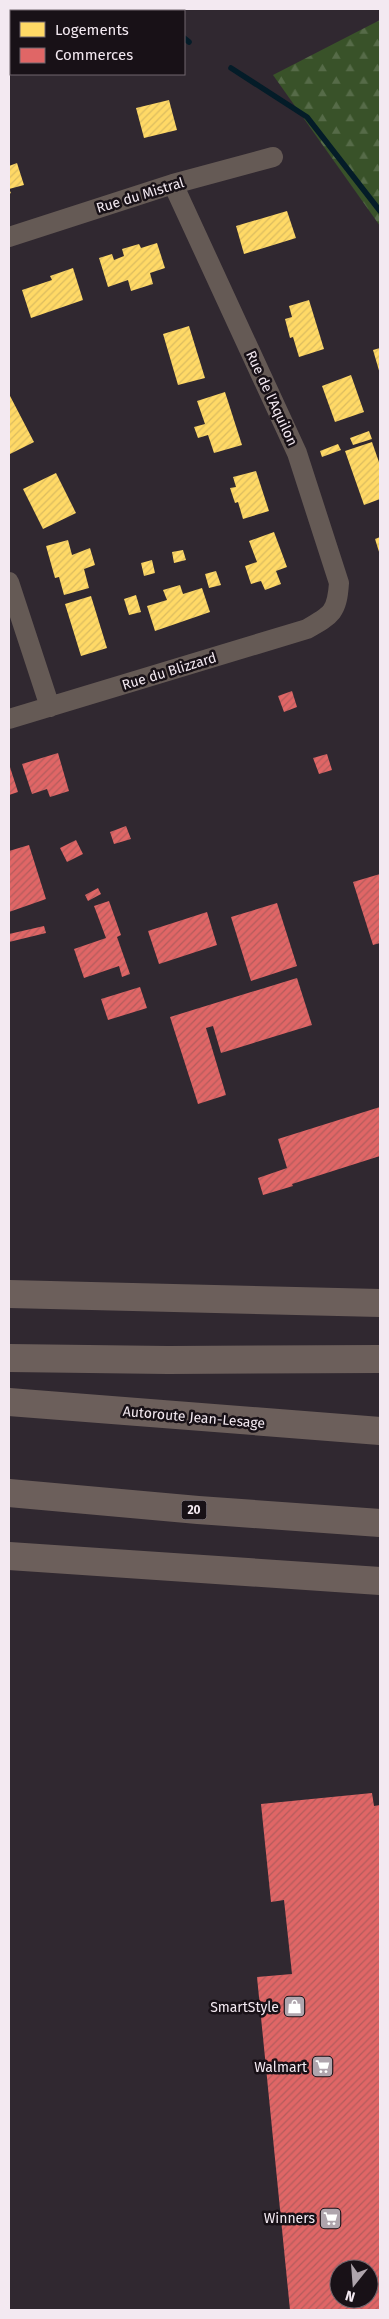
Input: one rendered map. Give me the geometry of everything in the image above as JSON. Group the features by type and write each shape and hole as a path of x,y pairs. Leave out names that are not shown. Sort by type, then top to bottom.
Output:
{"highway":[{"path":"9,1294 380,1303"},
{"path":"273,1300 380,1294"},
{"path":"9,1358 168,1360 380,1358"},
{"name":"Autoroute Jean-Lesage","path":"9,1402 380,1432"},
{"name":"20","path":"9,1493 198,1510 380,1523"},
{"path":"9,1556 380,1581"}],"street":[{"name":"Rue du Mistral","path":"9,237 173,184 273,157"},
{"name":"Rue de l'Aquilon","path":"173,184 297,452 339,583 338,603 328,618"},
{"path":"9,582 50,706"},
{"name":"Rue du Blizzard","path":"9,719 275,640 307,629 328,618"}],"green space":[{"path":"380,20 380,226 273,75"}],"building: Logements":[{"path":"169,100 177,130 144,138 136,108"},
{"path":"17,163 24,185 9,189 9,166"},
{"path":"287,211 296,238 244,254 236,226"},
{"path":"157,243 165,268 150,273 153,284 131,291 128,280 108,287 99,258 112,254 114,260 124,256 122,249 139,244 141,248"},
{"path":"73,268 83,300 31,318 22,290 52,280 50,276"},
{"path":"309,300 324,349 299,357 293,337 290,338 285,319 292,317 289,306"},
{"path":"189,326 205,378 178,385 163,334"},
{"path":"380,348 380,374 373,350"},
{"path":"351,375 364,412 335,422 322,386"},
{"path":"225,392 242,445 214,453 208,435 198,438 194,427 205,424 197,401"},
{"path":"9,394 34,442 10,454 9,451"},
{"path":"369,431 372,439 353,445 350,438"},
{"path":"372,442 380,465 380,499 364,505 345,451"},
{"path":"338,444 341,450 322,457 320,451"},
{"path":"256,471 269,511 243,519 238,502 235,503 230,488 236,487 233,477"},
{"path":"56,473 76,513 43,529 23,489"},
{"path":"274,532 287,567 276,571 281,584 265,590 261,581 251,584 245,566 257,562 249,541"},
{"path":"380,537 380,555 375,539"},
{"path":"68,540 72,555 90,548 95,565 84,569 89,588 64,595 59,577 55,578 46,546"},
{"path":"183,550 186,560 174,563 172,552"},
{"path":"152,560 155,573 144,576 141,563"},
{"path":"216,571 221,585 209,588 205,574"},
{"path":"180,585 183,594 202,588 210,612 155,631 147,606 167,600 163,590"},
{"path":"136,595 141,612 129,615 124,599"},
{"path":"91,596 107,648 81,656 65,604"}],"building: Commerces":[{"path":"292,691 297,707 284,712 278,696"},
{"path":"58,753 69,791 50,797 47,789 32,794 22,764"},
{"path":"327,754 332,770 319,774 313,758"},
{"path":"9,764 18,792 9,795"},
{"path":"126,826 131,839 114,844 110,832"},
{"path":"76,840 83,854 67,862 60,848"},
{"path":"29,845 46,899 9,912 9,851"},
{"path":"380,874 380,943 373,945 353,882"},
{"path":"98,888 101,894 88,901 85,895"},
{"path":"109,901 121,935 117,937 130,974 122,977 119,966 84,978 74,949 106,938 94,906"},
{"path":"277,903 297,966 251,981 231,917"},
{"path":"207,912 217,945 159,964 148,931"},
{"path":"44,926 46,933 9,942 9,934"},
{"path":"297,978 312,1025 221,1053 213,1026 206,1028 226,1095 198,1104 170,1017"},
{"path":"140,987 147,1008 108,1020 101,999"},
{"path":"380,1107 380,1156 263,1195 258,1178 287,1168 278,1139"},
{"name":"Walmart","path":"372,1793 374,1806 380,1805 380,2310 290,2310 257,1977 292,1974 284,1900 271,1902 261,1804"}],"waterway":[{"path":"185,39 189,42"},
{"path":"231,68 307,117 380,211"}],"place":[{"name":"SmartStyle","path":"295,2007"},
{"name":"Walmart","path":"323,2067"},
{"name":"Winners","path":"331,2218"}]}
